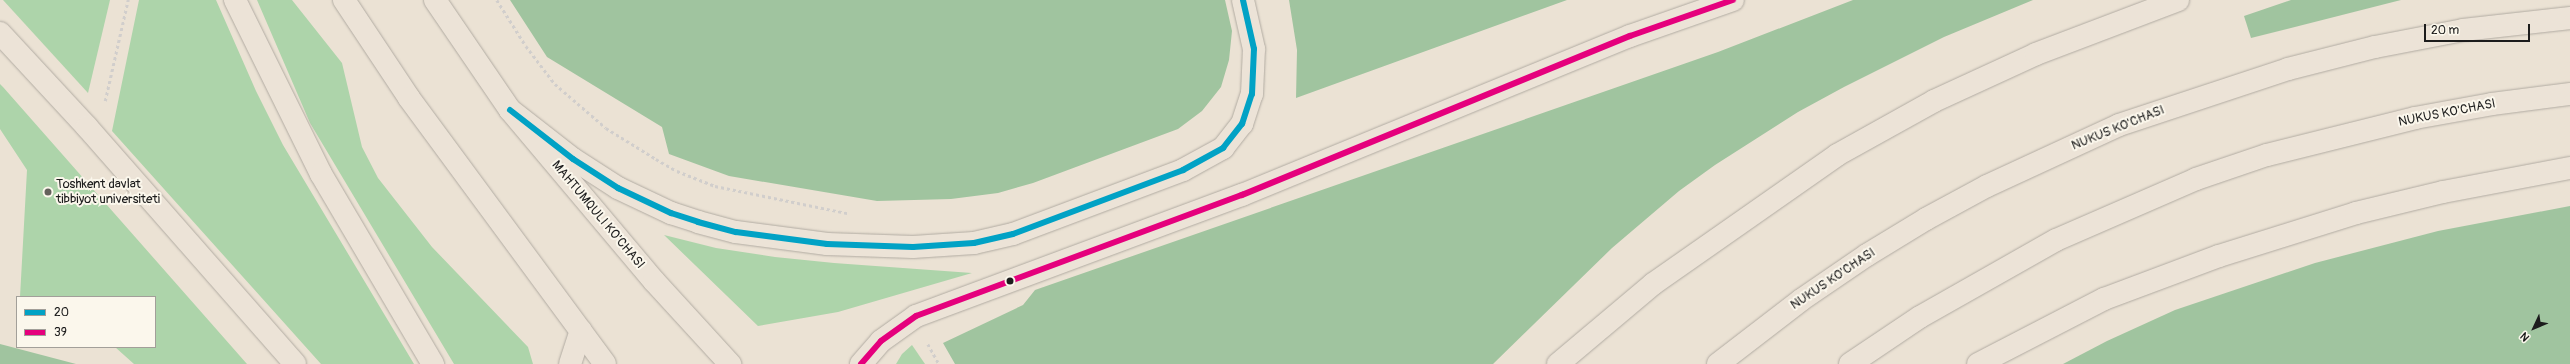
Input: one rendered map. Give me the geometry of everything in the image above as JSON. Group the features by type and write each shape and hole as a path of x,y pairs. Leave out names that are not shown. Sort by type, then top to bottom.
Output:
{"main road":[{"path":"235,0 321,174 433,364"},
{"path":"344,0 408,98 605,364"},
{"name":"MAHTUMQULI KO'CHASI","path":"434,0 510,110 644,270 730,364"},
{"path":"510,110 574,160 618,188 671,214 698,222 736,232 827,244 913,247 974,243 1013,234 1183,170 1222,148 1242,124 1252,94 1254,49 1243,0"},
{"path":"861,364 881,341 916,316 1242,195 1630,36 1733,0"},
{"path":"1558,364 1653,284 1837,155 1934,101 2023,60 2178,0"},
{"name":"NUKUS KO'CHASI","path":"1718,364 1800,300 1867,255 1926,219 1987,186 2119,125 2288,69 2374,47 2463,30 2570,18"},
{"path":"0,33 87,127 296,364"},
{"name":"NUKUS KO'CHASI","path":"1850,364 1920,317 2056,240 2196,179 2267,155 2392,124 2492,104 2570,94"},
{"path":"1978,364 2104,299 2219,256 2363,212 2443,192 2570,168"},
{"path":"570,364 582,331"}],"path":[{"path":"103,108 128,0"},
{"path":"497,0 526,46 555,84 606,128 656,159 677,171 715,186 849,213"}],"green space":[{"path":"3,0 110,0 88,93"},
{"path":"139,0 216,0 256,91 283,145 414,364 321,364 112,131"},
{"path":"257,0 292,0 342,63 362,147 378,178 432,247 528,347 533,364 454,364 310,123"},
{"path":"510,0 1225,0 1232,31 1229,60 1221,87 1202,111 1178,129 1033,183 998,193 951,199 877,201 729,176 669,154 662,127 547,57"},
{"path":"1289,0 1567,0 1296,98 1297,50"},
{"path":"1853,0 2033,0 1944,37 1844,87 1798,112 1715,165 1679,191 1612,248 1493,364 955,364 943,343 1023,305 1035,290 1718,52"},
{"path":"2291,0 2401,0 2251,38 2244,16"},
{"name":"Toshkent davlat tibbiyot universiteti","path":"0,84 247,364 134,364 116,348 156,348 156,296 20,296 27,170 0,129"},
{"path":"2570,206 2570,364 2063,364 2107,341 2175,310 2315,263 2438,231"},
{"path":"664,235 716,248 775,257 834,263 972,273 838,312 758,326"},
{"path":"0,344 76,364 0,364"},
{"path":"912,345 925,364 896,364 902,354"}],"transit line":[{"name":"20","path":"510,110 573,159 618,188 671,213 698,222 736,232 827,244 913,247 974,243 1013,234 1183,170 1223,148 1242,124 1252,94 1254,49 1243,0"},
{"name":"39","path":"861,364 881,341 916,316 1242,195 1630,36 1733,0"}],"place":[{"name":"Toshkent davlat tibbiyot universiteti","path":"48,192"}]}
